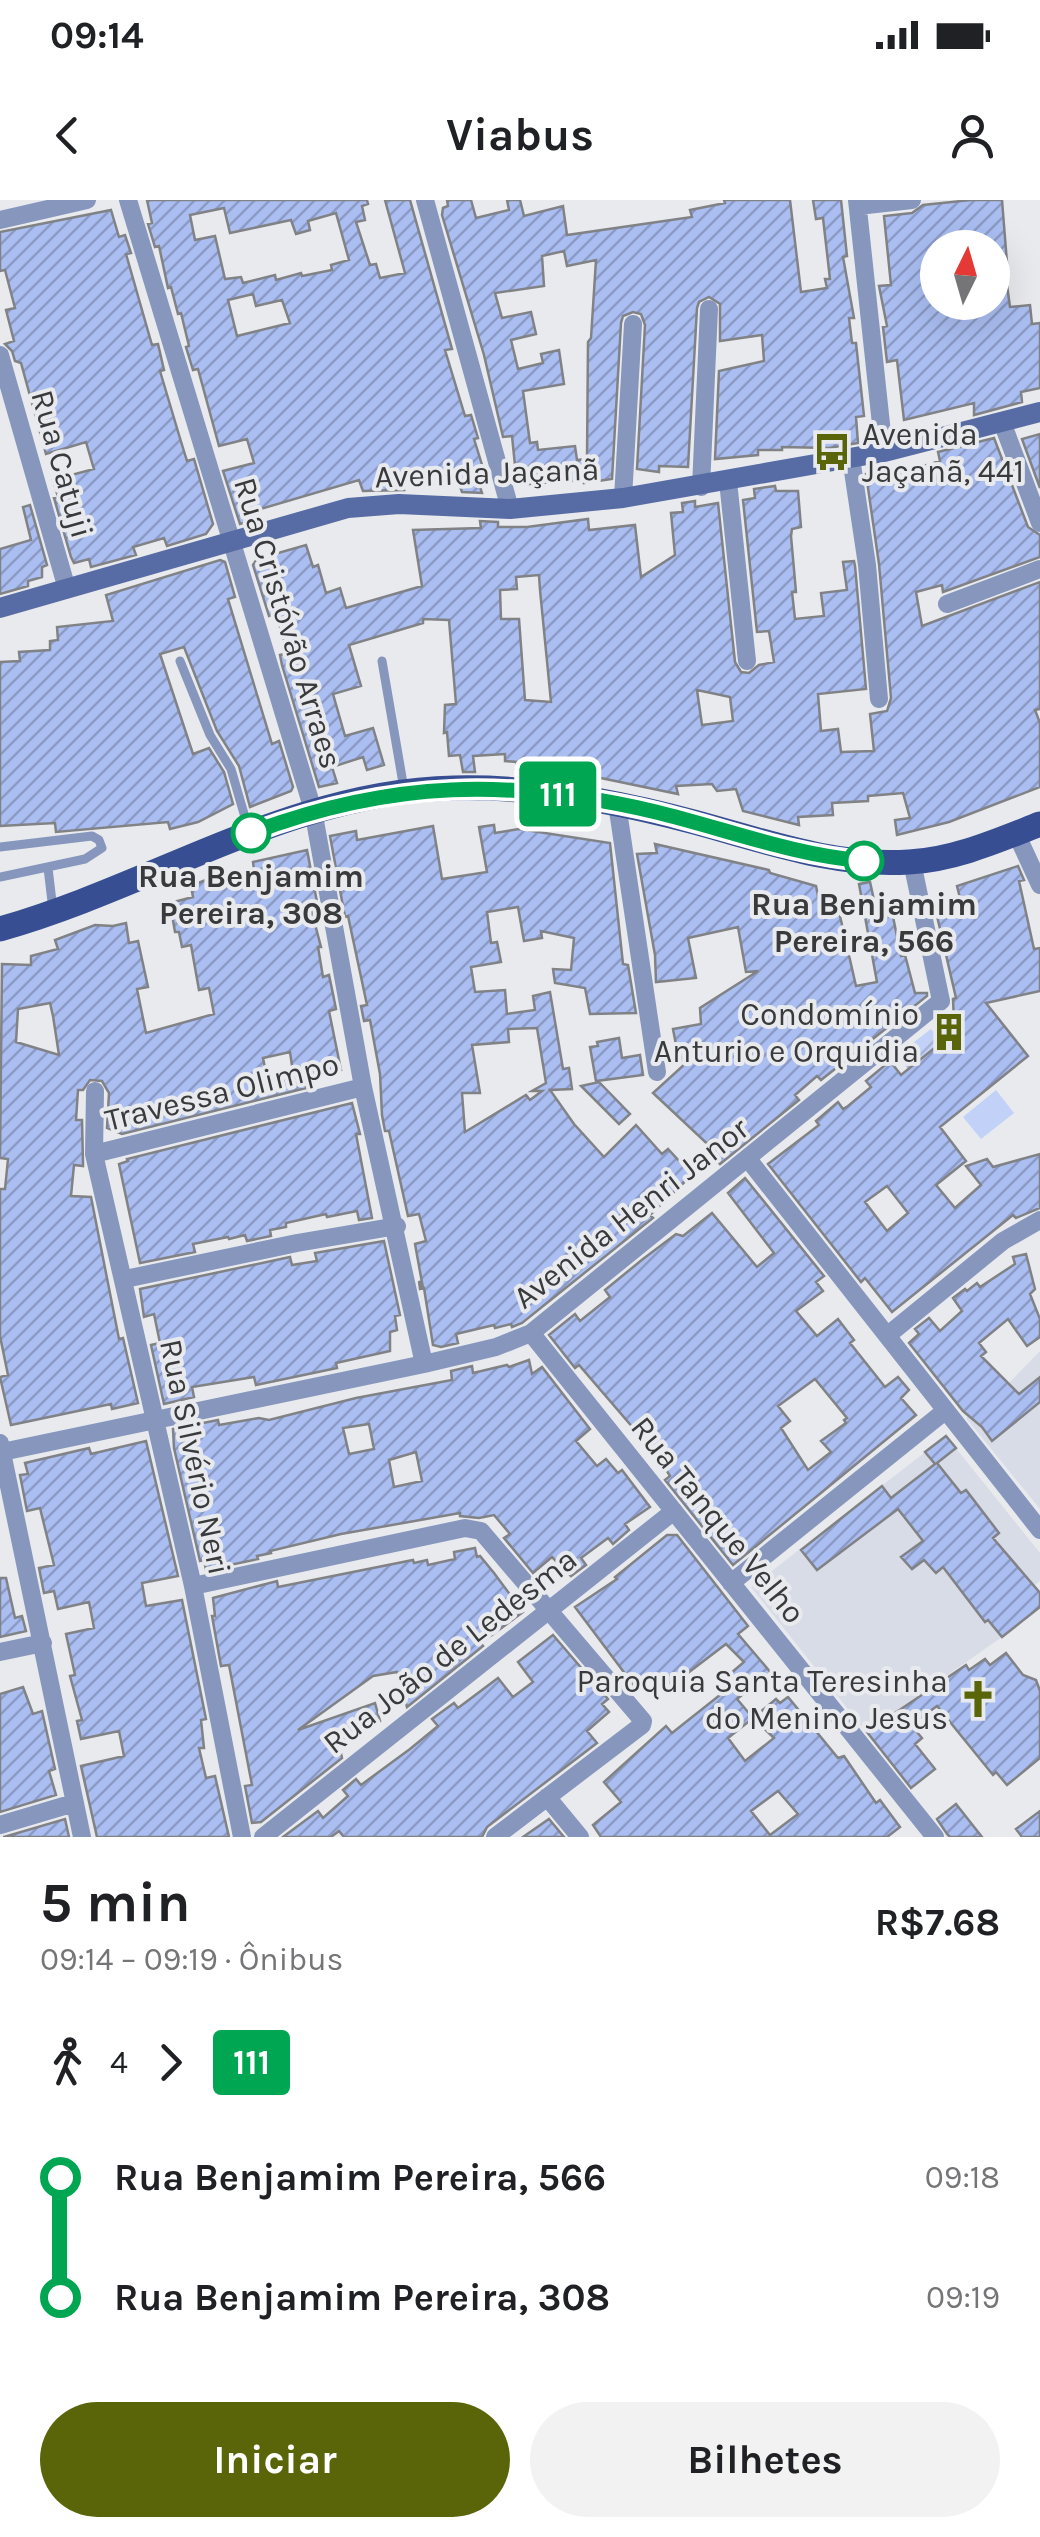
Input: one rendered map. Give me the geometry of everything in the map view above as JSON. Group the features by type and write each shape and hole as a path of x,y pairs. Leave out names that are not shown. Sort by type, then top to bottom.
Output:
{"main road":[{"path":"0,929 54,914 313,810 404,792 499,789 552,793 617,804 808,854 878,862 912,862 963,852 1028,828"}],"street":[{"path":"0,220 87,200"},
{"name":"Rua Cristóvão Arraes","path":"128,200 313,810 364,1087 424,1364"},
{"path":"425,200 510,509"},
{"path":"884,452 857,203 912,200"},
{"path":"701,486 709,309"},
{"path":"623,498 633,324"},
{"name":"Rua Catuji","path":"0,355 67,590"},
{"name":"Avenida Jaçanã","path":"0,608 348,508 399,504 510,509 623,498 884,452 1040,412"},
{"path":"1002,422 1040,523"},
{"path":"852,458 880,700"},
{"path":"728,482 746,661"},
{"path":"947,604 1040,569"},
{"path":"617,804 658,1072"},
{"path":"1028,828 1040,885"},
{"name":"Avenida Henri Janor","path":"1,1447 424,1364 496,1347 531,1333 941,1001 912,862"},
{"name":"Travessa Olimpo","path":"94,1154 364,1087"},
{"name":"Rua Silvério Neri","path":"95,1091 94,1154 194,1586 242,1837"},
{"path":"748,1159 1040,1530"},
{"path":"888,1335 1003,1241 1040,1220"},
{"path":"125,1279 297,1242 396,1226"},
{"name":"Rua Tanque Velho","path":"531,1333 934,1837"},
{"path":"731,1583 945,1411"},
{"path":"1,1447 82,1837"},
{"name":"Rua João de Ledesma","path":"263,1837 674,1512"},
{"path":"194,1586 474,1528 496,1545 643,1721 642,1726 495,1837"},
{"path":"0,1652 43,1643"},
{"path":"547,1797 580,1837"},
{"path":"0,1825 74,1803"}],"lane":[{"path":"180,661 210,735 231,769 250,833"},
{"path":"382,661 404,792"},
{"path":"0,847 92,836 102,844 100,853 95,855 0,877"},
{"path":"48,868 54,914"}],"shaded area":[{"path":"931,1029 942,1042 908,1069 897,1055"},
{"path":"996,1090 1014,1113 981,1139 963,1117"},
{"path":"1040,1351 1040,1509 966,1418"},
{"path":"946,1436 1040,1553 1040,1581 989,1622 1002,1637 866,1732 751,1587"}],"building":[{"path":"147,200 367,200 368,204 362,206 365,220 356,222 370,265 376,264 380,278 405,273 385,200 410,200 452,349 445,350 465,416 471,415 478,438 474,439 488,484 480,487 482,493 462,492 458,481 440,486 436,471 401,481 404,490 363,491 359,480 257,510 260,518 240,524 223,471 254,463 247,439 219,446 198,369 193,370 186,347 189,346 181,313 178,314 171,287 168,288 159,246 155,247 148,224 152,223","holes":["224,208 230,233 291,220 296,234 310,230 308,221 336,213 349,260 331,265 332,270 276,280 275,275 243,283 241,277 225,279 215,236 195,240 190,215","253,294 256,306 282,300 290,323 237,336 228,300"]},
{"path":"447,200 471,200 476,218 509,210 507,200 520,200 524,216 563,206 567,235 692,217 690,210 725,203 724,200 790,200 801,292 827,288 825,279 830,279 823,218 816,219 813,200 841,200 847,256 843,257 854,318 849,318 852,343 856,343 864,416 856,417 858,443 829,448 782,447 758,450 758,455 715,459 719,371 764,361 762,335 720,341 720,304 709,297 699,302 697,308 688,467 659,466 659,472 637,469 645,325 641,314 633,312 623,316 621,323 612,479 517,485 512,436 503,437 484,355 442,215 443,208 448,206","holes":["564,251 567,266 596,260 588,342 587,459 577,460 575,446 538,450 537,442 530,443 523,391 564,384 559,350 541,354 543,363 518,369 511,340 536,334 531,312 502,318 495,293 544,286 542,256"]},
{"path":"1002,200 1004,230 920,230 920,320 1010,320 1010,307 1030,305 1032,324 1040,323 1040,388 1021,392 1022,402 974,415 974,403 904,420 897,360 887,362 883,327 887,326 879,286 891,285 884,216 912,213 923,205"},
{"path":"111,210 119,237 125,235 131,253 126,254 152,345 158,344 164,370 160,371 179,435 187,461 194,459 213,524 206,534 167,546 164,538 133,547 136,555 91,567 89,559 74,563 71,557 54,498 58,497 53,480 94,469 86,442 46,454 21,363 15,361 5,344 14,341 6,310 15,308 5,270 0,271 0,232"},
{"path":"1040,434 1040,488 1022,439"},
{"path":"994,438 1028,527 1040,535 1040,557 943,592 942,585 916,592 922,626 1040,582 1040,709 1035,710 1040,723 1040,787 949,822 897,835 895,820 910,818 903,793 868,796 868,801 832,803 833,815 798,817 799,825 743,811 736,789 717,791 712,784 676,786 678,794 596,777 516,769 517,762 505,761 505,754 473,756 475,772 463,772 460,755 449,756 447,732 444,733 445,705 456,704 449,620 423,619 423,623 349,645 361,686 333,694 345,736 373,728 384,765 367,770 363,757 332,767 337,783 319,787 282,665 280,655 288,653 276,614 269,616 253,565 257,559 306,545 313,567 318,565 326,593 340,588 346,608 422,586 413,530 481,528 480,521 498,522 498,527 527,527 588,519 589,530 635,525 641,577 675,555 671,513 683,512 682,503 695,501 695,507 718,503 735,662 741,672 749,673 759,665 774,662 769,631 757,632 743,500 755,498 754,489 775,486 776,491 798,491 801,527 792,529 791,536 795,619 824,616 821,593 847,590 843,562 854,561 866,689 818,694 821,731 838,729 841,752 874,751 870,714 887,711 891,698 866,474 889,469 890,475 940,461 938,452","holes":["539,575 540,590 551,702 525,700 519,619 501,619 500,590 517,589 516,577","697,690 730,697 733,721 702,725"]},
{"path":"30,505 47,565 42,567 42,577 28,581 28,586 0,594 0,549 31,540 23,507"},
{"path":"220,560 225,562 235,597 228,599 272,744 279,741 291,791 250,807 239,766 217,731 184,647 160,654 193,754 209,748 224,772 233,804 198,822 170,829 168,822 56,832 55,823 0,826 0,662 20,661 19,652 50,650 50,641 58,640 57,627 113,621 106,595"},
{"path":"494,825 495,833 519,829 610,843 623,964 628,965 636,1013 590,1014 585,988 555,983 553,969 571,970 574,938 541,931 542,938 524,941 518,907 487,912 491,943 497,942 501,962 471,967 475,992 505,990 507,1014 535,1010 533,996 550,992 563,1069 569,1068 572,1089 550,1090 574,1124 604,1157 636,1125 662,1154 668,1149 692,1175 650,1215 653,1218 522,1323 456,1334 458,1343 441,1347 433,1345 424,1288 420,1289 419,1281 423,1288 415,1244 426,1241 419,1214 408,1216 389,1131 385,1131 370,1020 364,1021 361,1006 367,1005 330,836 356,831 357,840 433,826 442,879 487,872 479,827","holes":["537,1028 546,1083 532,1091 542,1091 530,1100 526,1095 465,1132 462,1093 480,1093 472,1045 509,1042 508,1029"]},
{"path":"655,844 769,870 816,886 818,896 835,894 856,986 877,982 859,884 870,882 876,909 891,907 901,956 905,955 915,993 927,993 821,1080 817,1076 795,1095 799,1100 720,1164 711,1155 715,1151 653,1093 685,1064 677,1050 673,1029 701,1024 700,1008 758,971 746,972 738,927 688,938 696,978 656,982 637,854 657,853"},
{"path":"307,850 318,907 311,909 321,947 323,977 329,975 336,1009 329,1011 341,1070 294,1079 290,1052 263,1058 267,1078 305,1084 306,1088 122,1134 107,1128 109,1093 102,1081 90,1080 83,1090 78,1090 76,1120 82,1120 83,1166 74,1165 71,1196 91,1197 119,1339 123,1338 138,1403 112,1409 111,1404 11,1425 0,1377 8,1375 0,1336 0,1189 5,1189 8,1159 0,1158 2,964 31,965 31,956 58,949 55,940 95,925 126,923 129,943 138,941 148,987 137,989 146,1033 214,1014 209,988 199,990 191,945 182,947 179,932 175,932 170,903 193,897 191,886 215,876 216,883 255,877 253,862","holes":["50,1003 59,1055 16,1042 18,1009"]},
{"path":"1018,866 1024,880 1019,881 1034,949 1040,948 1040,991 986,1003 1028,1056 940,1127 966,1161 936,1185 955,1208 981,1185 966,1166 987,1159 993,1167 1040,1154 1040,1208 1016,1218 1013,1215 892,1312 865,1278 861,1282 768,1164 819,1125 816,1121 838,1102 843,1109 871,1087 866,1081 890,1061 901,1075 942,1042 938,1036 954,1023 956,998 934,903 960,898 957,886","holes":["887,1186 908,1213 887,1231 865,1202"]},
{"path":"619,1038 622,1058 640,1055 643,1075 596,1081 590,1047"},
{"path":"599,1082 630,1114 619,1124 581,1086"},
{"path":"352,1103 372,1218 359,1220 357,1211 327,1217 326,1214 286,1223 286,1227 270,1230 271,1236 247,1241 245,1235 193,1244 195,1252 140,1263 119,1164"},
{"path":"745,1178 824,1276 816,1282 823,1291 796,1311 817,1336 838,1319 854,1340 850,1343 885,1387 898,1377 909,1390 901,1398 916,1415 733,1565 665,1480 670,1476 659,1458 549,1335 575,1314 580,1321 610,1297 605,1290 676,1234 683,1236 712,1213 757,1267 774,1253 728,1193","holes":["815,1379 847,1418 846,1423 821,1441 831,1452 808,1470 781,1428 790,1421 778,1406"]},
{"path":"384,1241 400,1315 395,1316 397,1330 390,1332 390,1351 336,1363 337,1368 256,1385 254,1377 192,1387 194,1397 164,1404 151,1345 160,1343 154,1314 144,1317 140,1289 290,1257 292,1265 317,1261 315,1253"},
{"path":"1026,1254 1035,1289 1030,1294 1040,1319 1040,1337 1027,1346 1008,1319 979,1343 986,1352 981,1356 1019,1394 1040,1377 1040,1402 992,1441 909,1343 919,1334 915,1329 929,1318 940,1331 962,1311 953,1298 977,1283 980,1287 1015,1264 1013,1257"},
{"path":"529,1360 532,1374 542,1367 590,1429 576,1441 597,1466 606,1459 618,1473 622,1470 650,1507 625,1524 629,1530 613,1544 608,1538 581,1558 586,1565 571,1576 552,1557 533,1573 504,1538 510,1534 494,1515 479,1518 460,1513 341,1534 206,1570 204,1560 200,1561 173,1429 218,1420 219,1425 269,1420 452,1380 451,1371 472,1366 473,1373","holes":["369,1424 374,1449 349,1454 343,1428","416,1452 422,1481 394,1487 389,1460"]},
{"path":"946,1436 956,1448 937,1463 961,1493 966,1490 999,1533 993,1538 1040,1593 1040,1607 1002,1637 988,1620 985,1622 943,1567 936,1573 924,1560 912,1569 901,1557 923,1541 898,1509 817,1570 801,1550 882,1486 891,1498 935,1464 925,1452"},
{"path":"146,1441 178,1576 142,1583 146,1606 182,1600 206,1719 201,1720 204,1748 199,1748 206,1778 215,1776 229,1837 97,1837 81,1766 124,1756 119,1731 81,1739 77,1721 82,1720 70,1676 75,1675 66,1634 94,1628 89,1602 58,1609 54,1591 44,1593 39,1568 54,1565 40,1508 27,1511 20,1475 28,1474 25,1463 89,1448 91,1454"},
{"path":"667,1535 677,1535 748,1626 738,1634 777,1680 770,1686 762,1679 737,1699 753,1718 776,1699 780,1703 788,1697 838,1758 844,1756 876,1803 880,1800 900,1827 887,1837 601,1837 593,1825 621,1802 604,1782 666,1726 672,1733 725,1691 718,1684 744,1662 726,1644 672,1685 668,1681 658,1689 649,1676 635,1687 575,1607","holes":["753,1718 774,1738 745,1761 728,1738","778,1791 798,1814 770,1835 751,1811"]},
{"path":"475,1548 477,1557 523,1612 407,1707 397,1672 373,1676 298,1730 375,1703 380,1721 358,1727 360,1735 338,1740 342,1758 261,1822 252,1823 245,1786 252,1785 229,1665 221,1666 212,1616 213,1598 277,1581 278,1587 413,1560 427,1560 428,1565 455,1559 454,1552"},
{"path":"0,1578 6,1578 15,1618 22,1616 26,1631 0,1637"},
{"path":"553,1635 608,1699 602,1704 609,1712 587,1731 597,1743 487,1827 482,1837 344,1837 339,1831 331,1837 283,1837 318,1811 323,1818 348,1796 343,1790 356,1779 361,1785 410,1749 438,1726 432,1719 454,1703 458,1708 498,1678 513,1697 533,1682 518,1662"},
{"path":"1006,1653 1023,1675 1036,1680 1040,1691 1040,1758 1007,1785 996,1772 993,1775 937,1706 911,1725 922,1738 915,1744 935,1769 911,1788 867,1732 966,1665 969,1670 985,1659 990,1665"},
{"path":"23,1687 33,1714 42,1711 55,1769 49,1771 56,1795 0,1812 0,1694"},
{"path":"956,1804 982,1837 947,1834 937,1819"},
{"path":"1040,1811 1040,1837 1022,1837 1016,1829"},
{"path":"65,1819 69,1837 4,1837"},
{"path":"549,1819 564,1837 523,1837"}],"bus line":[{"name":"111","path":"251,833 313,810 404,792 499,789 552,793 655,812 808,854 864,861"}],"place":[{"name":"Avenida Jaçanã, 441","path":"832,452"},
{"name":"Rua Benjamim Pereira, 308","path":"251,833"},
{"name":"Rua Benjamim Pereira, 566","path":"864,861"},
{"name":"Condomínio Anturio e Orquidia","path":"949,1032"},
{"name":"Paroquia Santa Teresinha do Menino Jesus","path":"978,1699"}]}
